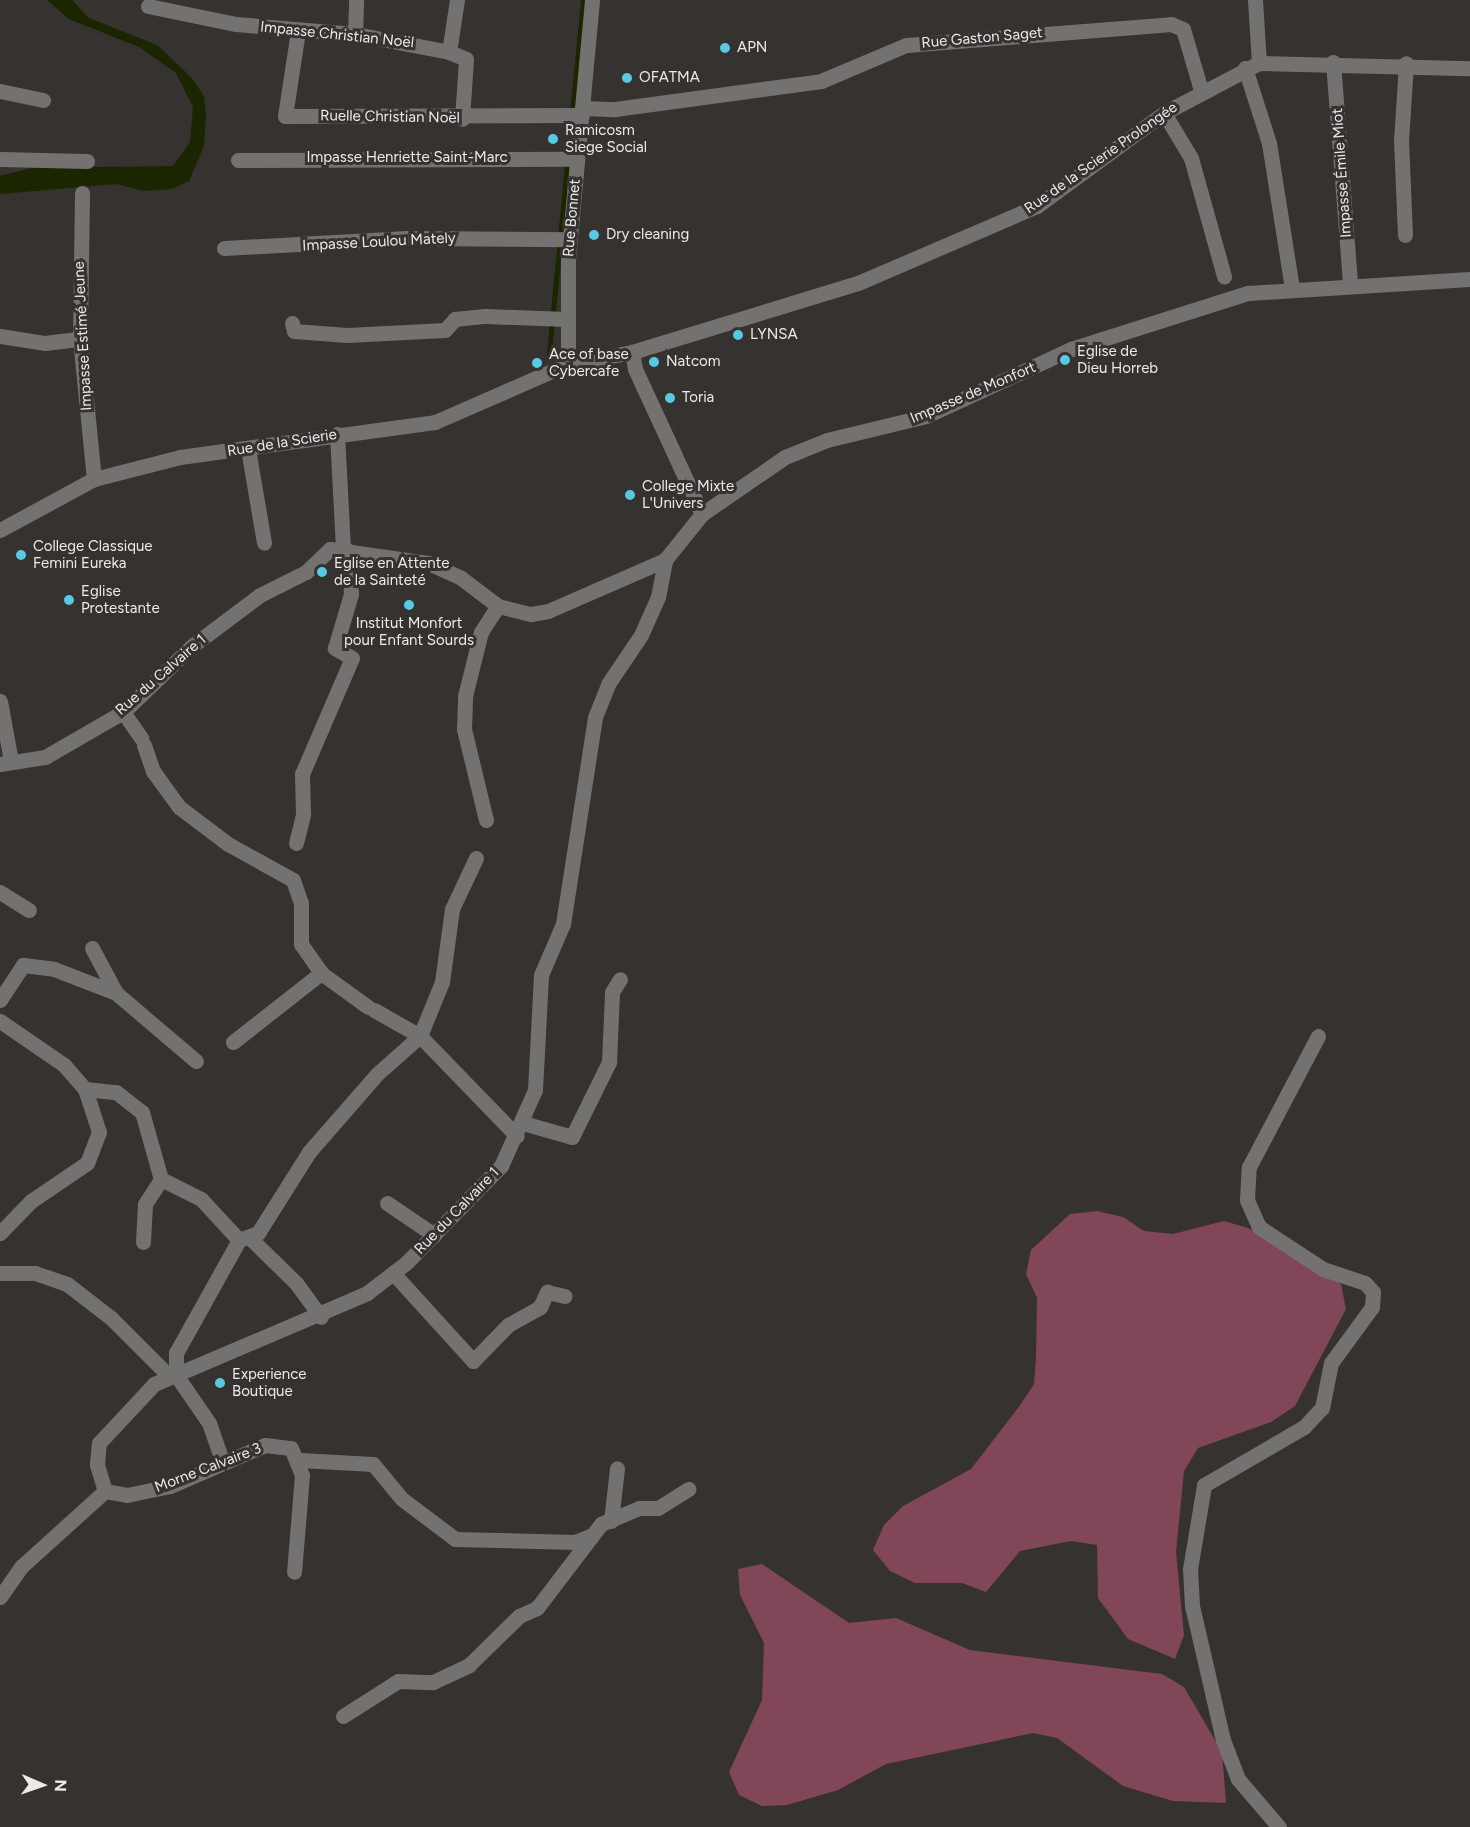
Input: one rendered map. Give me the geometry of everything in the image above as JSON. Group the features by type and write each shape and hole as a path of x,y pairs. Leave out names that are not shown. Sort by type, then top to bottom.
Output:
{"street":[{"path":"355,34 356,0"},
{"path":"457,0 449,52 466,59 462,119"},
{"name":"Rue Bonnet","path":"568,364 558,320 570,159 592,0"},
{"path":"1255,0 1252,65 1269,143 1292,289"},
{"name":"Impasse Christian Noël","path":"148,6 298,31 355,34 449,52"},
{"name":"Rue Gaston Saget","path":"576,112 615,110 810,83 853,71 906,45 1171,24 1183,29 1201,90"},
{"name":"Ruelle Christian Noël","path":"298,31 285,116 462,119 576,112"},
{"name":"Rue de la Scierie Prolongée","path":"568,364 632,352 858,284 999,225 1047,199 1164,113 1201,90 1252,65 1333,62 1406,63 1470,68"},
{"name":"Impasse Émile Miot","path":"1333,62 1350,284"},
{"path":"1406,63 1401,141 1406,235"},
{"path":"0,92 43,100"},
{"path":"1164,113 1191,158 1224,276"},
{"path":"0,159 87,161"},
{"name":"Impasse Henriette Saint-Marc","path":"237,160 570,159"},
{"name":"Impasse Estimé Jeune","path":"82,193 80,339 94,478"},
{"name":"Impasse Loulou Mately","path":"224,248 407,238 564,239"},
{"name":"Impasse de Monfort","path":"702,514 759,472 813,445 926,416 1096,340 1248,293 1350,284 1470,279"},
{"path":"292,324 294,331 347,334 445,330 455,319 485,316 558,320"},
{"path":"0,336 45,343 80,339"},
{"path":"632,352 649,401 702,514"},
{"name":"Rue de la Scierie","path":"0,530 94,478 180,457 435,422 568,364"},
{"path":"296,843 303,814 302,774 352,658 335,648 351,594 337,434"},
{"path":"248,449 264,543"},
{"name":"Rue du Calvaire 1","path":"5,762 45,757 123,712 192,646 260,595 306,572 330,549 428,563 461,578 498,606 531,614 548,611 665,560 702,514"},
{"name":"Rue du Calvaire 1","path":"105,1491 96,1464 99,1443 172,1375 321,1317 393,1273 434,1235 501,1166 520,1129 538,1074 541,975 562,924 595,717 608,684 641,636 658,597 665,560"},
{"path":"486,820 464,729 465,696 481,632 498,606"},
{"path":"0,701 5,762"},
{"path":"123,712 143,742 153,771 179,807 228,844 293,880 301,903 298,936 321,973 371,1008 420,1036 520,1129 572,1137 609,1062 612,992 620,980"},
{"path":"172,1375 176,1353 244,1239 281,1201 309,1152 377,1074 420,1036 442,982 452,909 476,858"},
{"path":"0,892 29,910"},
{"path":"92,948 116,993"},
{"path":"0,1000 23,965 54,969 116,993 196,1061"},
{"path":"233,1042 321,973"},
{"path":"0,1021 56,1058 85,1089 99,1132 92,1156 0,1233"},
{"path":"1279,1827 1238,1779 1223,1740 1192,1606 1190,1569 1204,1485 1304,1427 1322,1408 1331,1364 1372,1307 1373,1292 1365,1283 1323,1269 1259,1227 1247,1200 1249,1167 1318,1036"},
{"path":"85,1089 105,1088 142,1112 161,1179 201,1199 296,1283 321,1317"},
{"path":"143,1242 145,1204 161,1179"},
{"path":"387,1203 434,1235"},
{"path":"0,1273 35,1273 67,1284 111,1318 172,1375 209,1423 223,1463"},
{"path":"393,1273 473,1361 508,1325 540,1307 547,1292 565,1296"},
{"name":"Morne Calvaire 3","path":"105,1491 128,1495 170,1486 223,1463 279,1443 291,1448 300,1460"},
{"path":"294,1572 300,1460 373,1464 402,1499 455,1539 575,1542 639,1508 670,1503 688,1489"},
{"path":"611,1521 617,1468"},
{"path":"0,1597 22,1566 105,1491"},
{"path":"343,1716 398,1681 433,1682 482,1656 519,1616 537,1608 590,1536"}],"shaded area":[{"path":"47,0 72,0 89,18 157,45 191,77 204,96 206,117 204,146 189,181 172,189 143,191 116,184 0,194 0,176 32,168 173,166 190,142 193,107 176,73 139,47 69,19"},
{"path":"1097,1211 1123,1217 1144,1231 1173,1234 1224,1221 1248,1228 1319,1266 1341,1284 1346,1309 1295,1406 1271,1422 1198,1448 1184,1471 1176,1552 1184,1635 1175,1659 1128,1639 1098,1598 1097,1545 1071,1541 1020,1551 986,1592 962,1583 915,1583 890,1571 873,1550 884,1525 903,1506 971,1469 1021,1404 1034,1384 1036,1358 1037,1298 1026,1274 1031,1250 1070,1214"},
{"path":"762,1564 849,1623 896,1618 970,1650 1162,1674 1184,1687 1222,1752 1226,1803 1173,1801 1123,1786 1057,1738 1033,1733 886,1764 838,1790 787,1805 762,1806 739,1795 729,1772 762,1700 764,1643 740,1595 738,1569"}],"waterway":[{"path":"549,353 583,0"}],"place":[{"name":"APN","path":"725,48"},
{"name":"OFATMA","path":"627,78"},
{"name":"Ramicosm Siege Social","path":"553,139"},
{"name":"Dry cleaning","path":"594,235"},
{"name":"LYNSA","path":"738,335"},
{"name":"Eglise de Dieu Horreb","path":"1065,360"},
{"name":"Natcom","path":"654,362"},
{"name":"Ace of base Cybercafe","path":"537,363"},
{"name":"Toria","path":"670,398"},
{"name":"College Mixte L'Univers","path":"630,495"},
{"name":"College Classique Femini Eureka","path":"21,555"},
{"name":"Eglise en Attente de la Sainteté","path":"322,572"},
{"name":"Eglise Protestante","path":"69,600"},
{"name":"Institut Monfort pour Enfant Sourds","path":"409,605"},
{"name":"Experience Boutique","path":"220,1383"}]}
